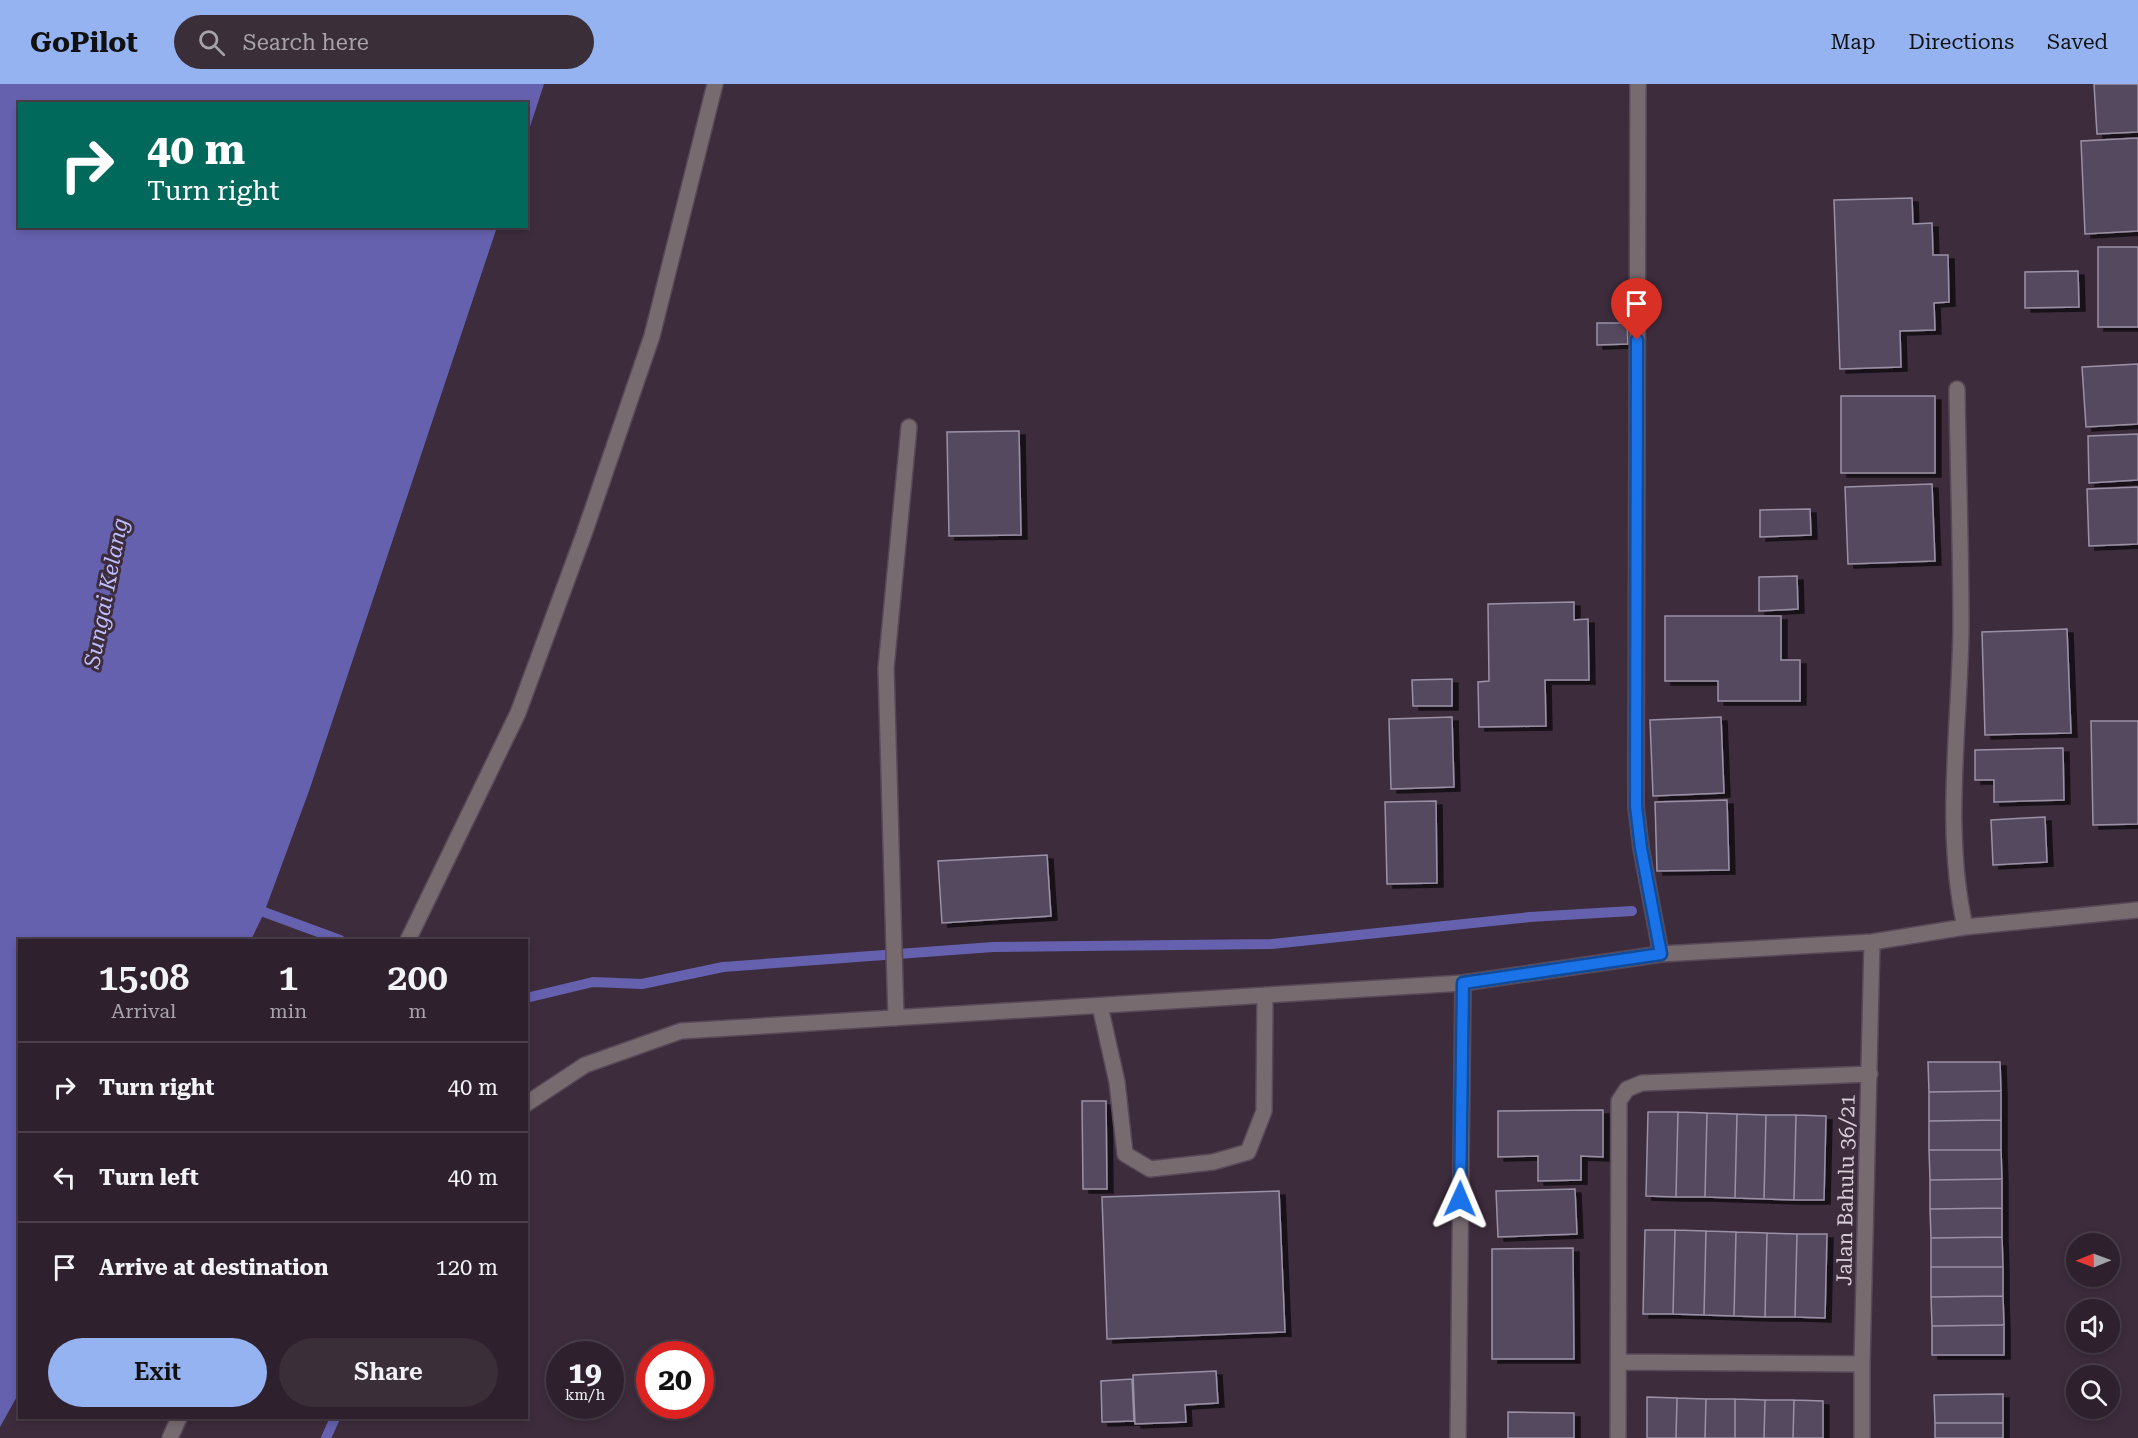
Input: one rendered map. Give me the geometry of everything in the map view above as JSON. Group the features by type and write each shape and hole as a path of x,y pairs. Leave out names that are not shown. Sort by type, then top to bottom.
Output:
{"street":[{"path":"411,934 518,713 584,534 652,336 715,84"},
{"path":"1638,84 1636,806 1641,848 1661,954"},
{"path":"1957,389 1961,627 1953,797 1956,866 1965,927"},
{"path":"896,1018 886,668 909,427"},
{"path":"528,1103 585,1065 681,1031 1463,983 1661,954 1872,942 1965,927 2138,910"},
{"name":"Jalan Bahulu 36/21","path":"1863,1438 1862,1364 1872,942"},
{"path":"1458,1438 1463,983"},
{"path":"1100,1006 1118,1082 1125,1154 1150,1169 1213,1162 1248,1152 1264,1111 1265,995"},
{"path":"1618,1438 1619,1101 1627,1089 1642,1083 1870,1074"},
{"path":"1618,1362 1862,1364"},
{"path":"170,1438 179,1419"}],"water":[{"name":"Sungai Kelang","path":"0,84 544,84 528,133 528,102 18,102 18,228 497,228 309,791 264,913 251,939 18,939 18,1395 0,1427"}],"building":[{"path":"2094,84 2138,84 2138,132 2097,134"},
{"path":"2138,138 2138,231 2085,234 2081,141"},
{"path":"1912,198 1913,224 1932,223 1933,255 1948,255 1949,302 1934,303 1935,330 1900,331 1901,367 1840,369 1834,200"},
{"path":"2098,247 2138,247 2138,327 2098,327"},
{"path":"2078,271 2079,307 2025,308 2025,272"},
{"path":"1597,323 1627,323 1628,344 1597,345"},
{"path":"2138,364 2138,424 2086,427 2082,367"},
{"path":"1841,396 1935,396 1935,473 1841,473"},
{"path":"1019,431 1021,535 949,536 947,432"},
{"path":"2138,434 2138,480 2089,483 2088,436"},
{"path":"1932,484 1935,561 1848,564 1845,487"},
{"path":"2138,487 2138,544 2089,546 2087,489"},
{"path":"1810,509 1811,535 1760,537 1760,510"},
{"path":"1797,576 1798,609 1759,611 1759,577"},
{"path":"1574,602 1574,620 1588,619 1589,680 1545,680 1546,726 1479,727 1478,682 1489,681 1488,604"},
{"path":"1665,616 1781,616 1781,660 1800,660 1800,701 1718,701 1718,681 1665,681"},
{"path":"2067,629 2071,733 1985,735 1982,632"},
{"path":"1452,679 1452,706 1413,706 1412,680"},
{"path":"1452,717 1454,787 1391,789 1389,719"},
{"path":"1721,717 1724,793 1653,796 1650,720"},
{"path":"2091,721 2138,721 2138,824 2093,825"},
{"path":"2063,748 2064,800 1994,802 1994,780 1975,780 1975,750"},
{"path":"1727,800 1729,870 1657,871 1655,802"},
{"path":"1436,801 1437,883 1387,884 1385,802"},
{"path":"2045,817 2047,862 1993,865 1991,820"},
{"path":"1047,855 1051,916 942,923 938,861"},
{"path":"1928,1062 2000,1062 2001,1091 1929,1092"},
{"path":"2001,1091 2001,1120 1929,1121 1929,1092"},
{"path":"1082,1101 1106,1101 1107,1189 1083,1189"},
{"path":"1603,1110 1603,1157 1581,1156 1581,1180 1538,1181 1538,1156 1498,1157 1498,1111"},
{"path":"1648,1112 1678,1112 1676,1197 1646,1196"},
{"path":"1678,1112 1707,1113 1705,1197 1676,1197"},
{"path":"1707,1113 1737,1114 1735,1198 1705,1197"},
{"path":"1737,1114 1766,1115 1764,1199 1735,1198"},
{"path":"1766,1115 1796,1115 1794,1200 1764,1199"},
{"path":"1796,1115 1826,1116 1824,1200 1794,1200"},
{"path":"2001,1120 2001,1150 1929,1150 1929,1121"},
{"path":"1929,1150 2001,1150 2002,1179 1930,1180"},
{"path":"2002,1179 2002,1208 1930,1209 1930,1180"},
{"path":"1575,1189 1577,1234 1498,1237 1496,1191"},
{"path":"1279,1191 1285,1332 1107,1339 1102,1197"},
{"path":"2002,1208 2002,1237 1931,1238 1930,1209"},
{"path":"1645,1230 1675,1230 1673,1314 1643,1314"},
{"path":"1675,1230 1706,1231 1704,1315 1673,1314"},
{"path":"1706,1231 1736,1232 1734,1316 1704,1315"},
{"path":"1736,1232 1767,1233 1765,1317 1734,1316"},
{"path":"1767,1233 1797,1234 1795,1317 1765,1317"},
{"path":"1797,1234 1827,1234 1825,1318 1795,1317"},
{"path":"2002,1237 2003,1267 1931,1267 1931,1238"},
{"path":"1573,1248 1574,1359 1492,1359 1492,1249"},
{"path":"1931,1267 2003,1267 2003,1296 1931,1297"},
{"path":"2003,1296 2004,1325 1932,1326 1931,1297"},
{"path":"2004,1325 2004,1355 1932,1355 1932,1326"},
{"path":"1216,1371 1218,1403 1185,1405 1186,1422 1135,1424 1133,1375"},
{"path":"1132,1379 1134,1421 1102,1422 1101,1381"},
{"path":"2003,1394 2003,1423 1935,1423 1934,1395"},
{"path":"1647,1397 1677,1398 1676,1438 1647,1438"},
{"path":"1677,1398 1706,1399 1705,1438 1676,1438"},
{"path":"1706,1399 1735,1399 1735,1438 1705,1438"},
{"path":"1735,1399 1765,1400 1764,1438 1735,1438"},
{"path":"1765,1400 1794,1400 1793,1438 1764,1438"},
{"path":"1794,1400 1823,1401 1823,1438 1793,1438"},
{"path":"1508,1412 1574,1413 1574,1438 1508,1438"},
{"path":"1935,1423 2003,1423 2003,1438 1935,1438"}],"waterway":[{"path":"253,908 337,939"},
{"path":"528,998 593,982 642,984 723,967 993,947 1272,944 1530,917 1632,911"},
{"path":"326,1438 335,1419"}],"route":[{"path":"1460,1199 1463,983 1661,954 1641,848 1636,806 1637,340"}]}
